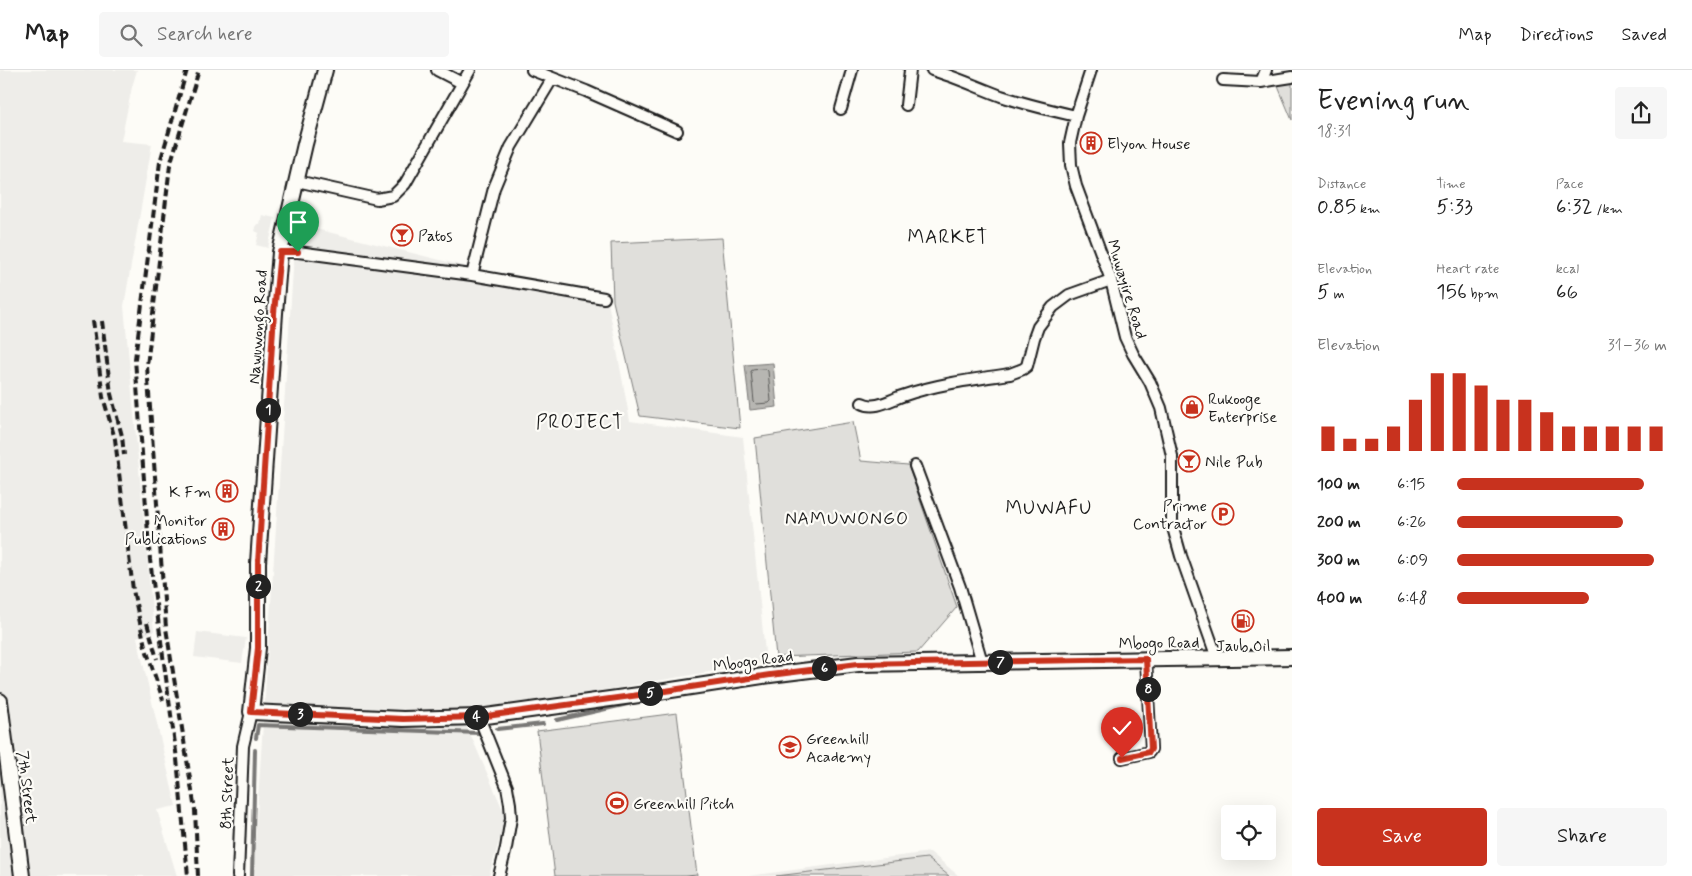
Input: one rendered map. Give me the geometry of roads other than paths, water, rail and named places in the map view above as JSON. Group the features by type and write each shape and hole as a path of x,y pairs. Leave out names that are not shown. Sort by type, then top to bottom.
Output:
{"street":[{"name":"Nawuwongo Road","path":"251,712 258,648 258,563 274,313 280,252 325,70"},
{"path":"437,70 462,83"},
{"path":"297,181 377,199 393,196 405,184 470,70"},
{"path":"532,70 586,91 677,131"},
{"path":"841,110 852,70"},
{"path":"906,105 910,70"},
{"path":"932,70 1028,104 1076,116"},
{"name":"Muwayire Road","path":"1091,70 1076,116 1070,143 1071,165 1076,186 1110,280 1126,337 1133,354 1150,382 1165,422 1172,456 1172,524 1216,658"},
{"path":"1261,82 1266,70"},
{"path":"1223,80 1261,82 1292,77"},
{"path":"472,275 494,188 511,148 552,79"},
{"path":"280,252 298,252 472,275 604,298"},
{"path":"862,403 867,406 878,405 904,395 1010,374 1023,369 1026,366 1038,327 1053,307 1069,295 1110,280"},
{"path":"915,466 960,587 982,662"},
{"name":"Mbogo Road","path":"251,712 403,719 479,717 858,664 1292,657"},
{"path":"1122,758 1149,752 1151,749 1146,659"},
{"name":"7th Street","path":"0,701 22,876"},
{"name":"8th Street","path":"238,876 243,746 251,712"},
{"path":"479,717 507,787 510,804 506,848 499,876"}],"water":[{"path":"773,363 777,407 750,410 745,365"}],"waterway":[{"path":"557,720 641,701"},
{"path":"497,729 543,724"},
{"path":"256,738 258,725 479,733"},
{"path":"252,876 255,750"}],"railway":[{"path":"187,70 160,162 135,359 150,560 177,759 188,876"},
{"path":"198,876 195,810 166,628 147,366 170,165 199,70"},
{"path":"93,320 103,397 115,439 133,590 145,646 163,700"},
{"path":"102,321 111,394 122,436 124,455"},
{"path":"147,623 157,659"}],"place":[{"name":"Elyon House","path":"1091,143"},
{"name":"Patos","path":"402,235"},
{"name":"Rukooge Enterprise","path":"1192,407"},
{"name":"Nile Pub","path":"1189,461"},
{"name":"K Fm","path":"227,491"},
{"name":"Prime Contractor","path":"1223,514"},
{"name":"Monitor Publications","path":"223,529"},
{"name":"Jaub Oil","path":"1243,621"},
{"name":"Greenhill Academy","path":"790,747"},
{"name":"Greenhill Pitch","path":"617,803"}],"district":[{"name":"MARKET","path":"948,236"},
{"name":"PROJECT","path":"580,421"},
{"name":"MUWAFU","path":"1049,507"},
{"name":"NAMUWONGO","path":"847,518"}]}
